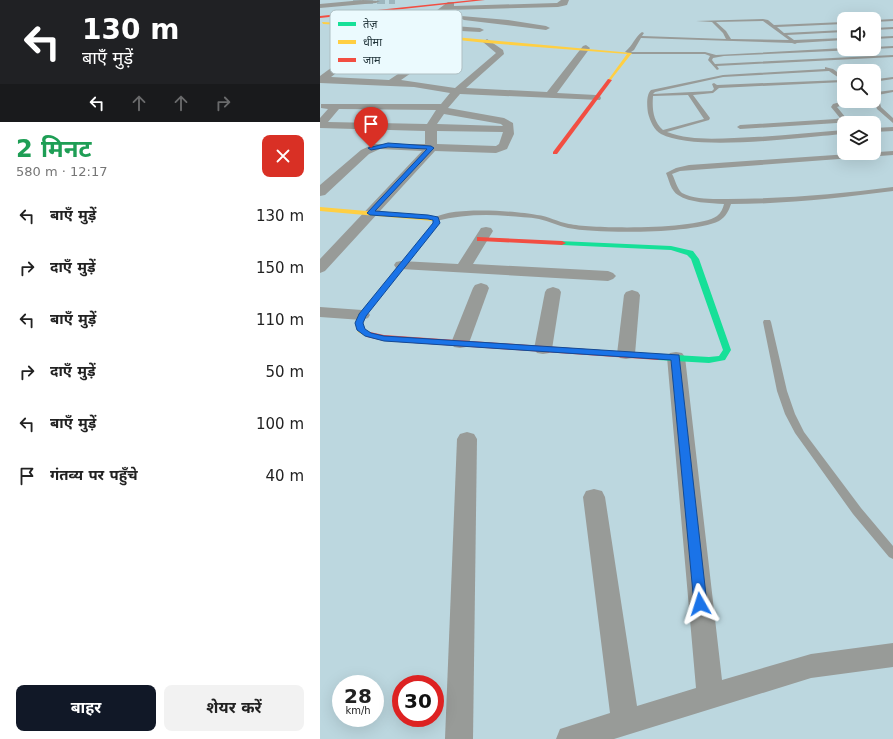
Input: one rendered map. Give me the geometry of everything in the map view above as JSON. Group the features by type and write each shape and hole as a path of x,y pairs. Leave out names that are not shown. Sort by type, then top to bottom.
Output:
{"street":[{"path":"443,10 448,6 483,0"},
{"path":"403,10 448,6 558,5 564,4 565,0"},
{"path":"320,6 376,1"},
{"path":"462,18 508,22 546,28"},
{"path":"462,29 492,31"},
{"path":"462,40 629,52"},
{"path":"320,268 431,148 431,128 433,120 457,91 500,54 500,52 487,42"},
{"path":"550,95 586,48"},
{"path":"555,153 629,52"},
{"path":"321,79 330,72"},
{"path":"391,84 405,74"},
{"path":"321,79 391,84 414,84 457,91 596,98"},
{"path":"320,106 442,108 504,121 509,125 510,129 503,146 497,149 431,148 388,145 371,148 320,192"},
{"path":"336,106 321,123 322,125 510,129"},
{"path":"320,209 436,219 437,223 362,315 359,323 361,330 368,335 384,338 709,360 722,358 727,350 695,259 690,253 671,248 483,235 463,268"},
{"path":"402,265 608,276"},
{"path":"460,343 481,288"},
{"path":"543,349 553,292"},
{"path":"626,354 632,295"},
{"path":"320,312 362,315"},
{"path":"676,357 710,696"},
{"path":"459,739 467,439"},
{"path":"594,497 625,722"},
{"path":"570,739 811,666 876,656 893,655"}],"lane":[{"path":"698,21 763,20 774,26 837,75"},
{"path":"881,21 893,20"},
{"path":"713,21 725,32 729,40"},
{"path":"774,26 837,23"},
{"path":"798,25 807,32"},
{"path":"881,29 893,28"},
{"path":"783,34 837,31"},
{"path":"629,52 642,32"},
{"path":"639,36 794,42 837,39"},
{"path":"881,37 893,36"},
{"path":"886,37 893,41"},
{"path":"681,43 685,38"},
{"path":"881,48 893,47"},
{"path":"673,54 677,48"},
{"path":"629,52 673,54 705,53 715,56 837,50"},
{"path":"715,56 711,57 710,60 723,76"},
{"path":"714,65 893,56"},
{"path":"831,70 711,77 653,91 650,95 650,116 657,128 674,139 698,141 837,132"},
{"path":"650,95 717,91 711,77"},
{"path":"881,80 893,78"},
{"path":"716,87 837,80"},
{"path":"881,92 893,91"},
{"path":"662,132 706,120 707,118 689,93"},
{"path":"740,127 837,121 843,118 834,107 837,104"},
{"path":"881,108 893,121"},
{"path":"881,130 893,129"},
{"path":"893,153 689,167 678,169 669,173 676,189 681,195 691,199 728,202 801,199 893,189"},
{"path":"436,219 451,214 472,212 535,216 568,226 582,228 658,228 706,222 716,219 726,209 728,202"},
{"path":"768,322 782,391 790,414 800,434 857,511 893,554"}],"tunnel":[{"path":"353,0 395,0"}],"traffic: fast":[{"path":"562,243 671,248 690,253 695,259 727,350 722,358 709,360 658,357"}],"traffic: slow":[{"path":"323,23 330,23"},
{"path":"462,39 630,53 610,80"},
{"path":"320,209 436,219 437,223 362,315 359,323 361,330 370,335"}],"traffic: jam":[{"path":"387,10 483,0"},
{"path":"320,17 330,16"},
{"path":"555,153 610,80"},
{"path":"480,239 562,243"},
{"path":"370,335 384,338 658,357"}],"route":[{"path":"371,148 388,145 431,148 370,213 428,217 436,219 437,223 362,315 359,323 361,330 368,335 384,338 676,357 700,604"}]}
